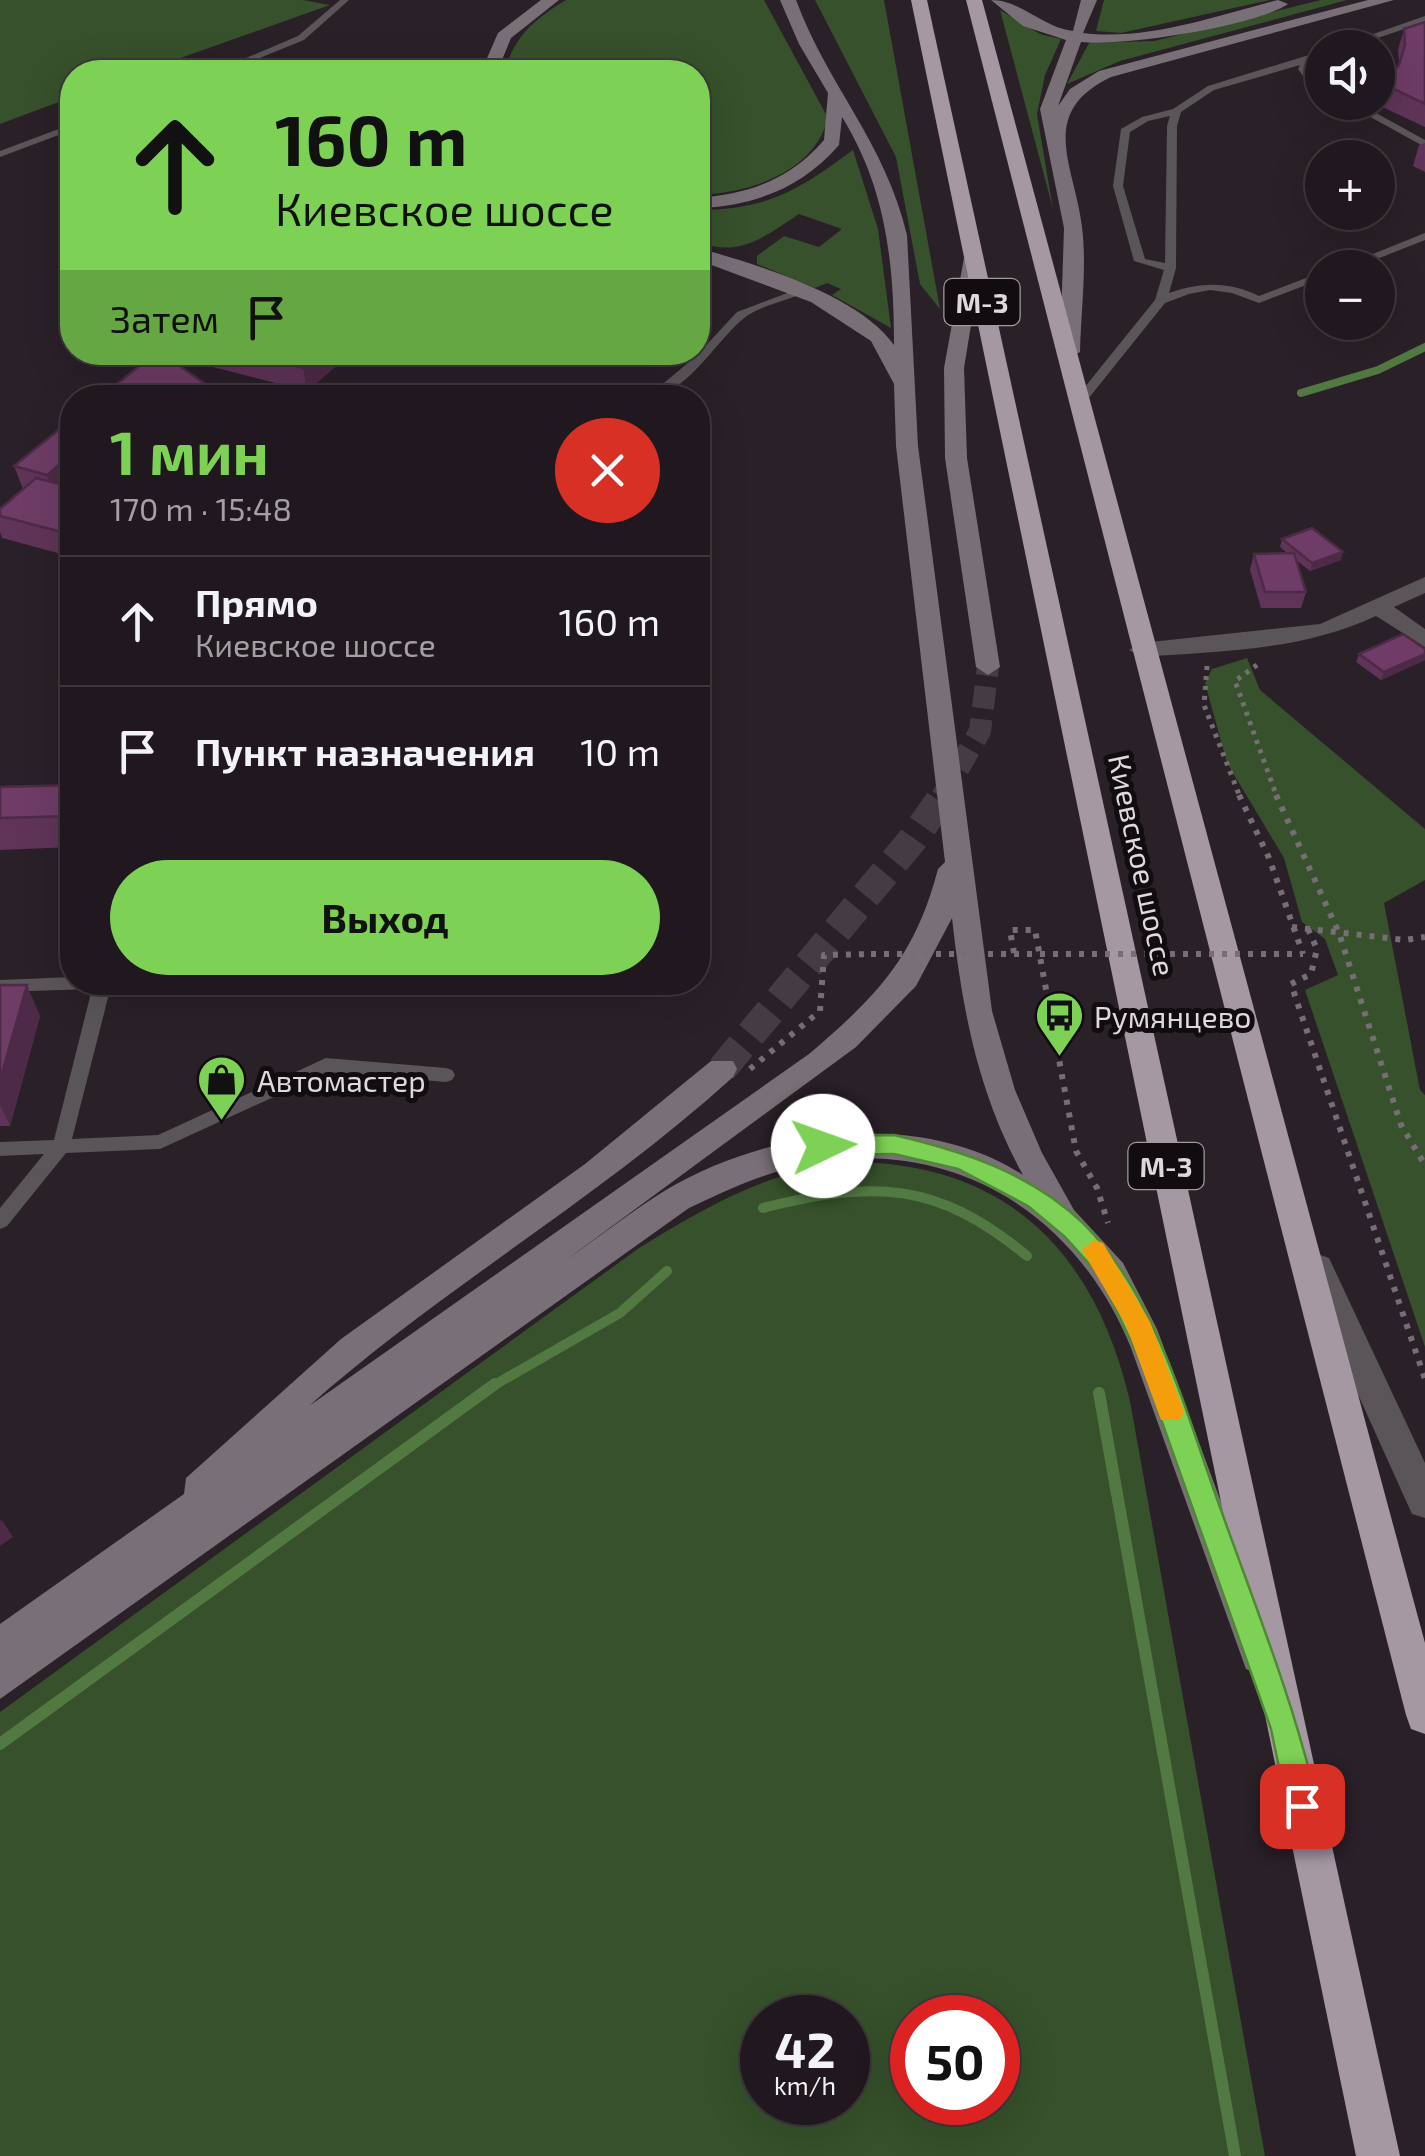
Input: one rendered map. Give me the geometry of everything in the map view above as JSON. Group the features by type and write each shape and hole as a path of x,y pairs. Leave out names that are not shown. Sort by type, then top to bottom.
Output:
{"highway":[{"name":"Киевское шоссе","path":"919,0 1378,2156"},
{"name":"Киевское шоссе","path":"974,0 1070,352 1141,650 1301,1233 1425,1715"}],"main road":[{"path":"479,60 493,32 532,0"},
{"path":"494,60 504,36 551,0"},
{"path":"788,0 835,95 870,150 891,206 905,286 902,388 956,846 977,1011 1000,1102 1034,1169 1074,1230 1108,1269 1145,1340 1286,1729"},
{"path":"999,0 1032,22 1107,40 1162,33 1297,0"},
{"path":"1070,352 1073,228 1048,109 1089,0"},
{"path":"1054,141 1060,110 1090,80 1141,62 1386,0"},
{"path":"710,203 766,192 800,174 833,140 837,124 835,95"},
{"path":"973,258 954,368 956,458 988,667"},
{"path":"710,259 798,292 852,318 878,337 892,358 902,388"},
{"path":"0,1646 820,1062 892,1000 917,965 946,898 956,846"},
{"path":"140,1548 236,1451 373,1334 598,1174 665,1123 722,1070"},
{"path":"0,1680 665,1208 737,1170 823,1146 870,1143 914,1148 964,1161 1013,1184 1074,1230"}],"street":[{"path":"1141,650 1258,644 1327,630 1425,584"},
{"path":"1378,607 1425,640"},
{"path":"1301,1233 1425,1502"}],"lane":[{"path":"247,60 301,38 345,0"},
{"path":"1392,30 1425,19"},
{"path":"1170,268 1140,260 1118,186 1125,131 1145,119 1176,110 1211,88 1305,59"},
{"path":"1080,401 1161,300 1170,268 1172,126 1176,110"},
{"path":"1381,120 1425,144"},
{"path":"0,154 60,132"},
{"path":"1389,250 1425,236"},
{"path":"1161,300 1182,290 1226,286 1259,300 1305,282"},
{"path":"710,348 741,314 798,292"},
{"path":"668,385 693,365"},
{"path":"0,986 60,985"},
{"path":"0,1221 61,1146 100,995"},
{"path":"0,1149 160,1142 326,1065 446,1075"}],"path":[{"path":"1258,644 1265,659 1235,682 1271,784 1340,933 1401,1125 1425,1166"},
{"path":"824,955 1303,954 1265,849 1223,764 1200,684 1203,673"},
{"path":"1292,927 1406,940 1425,937"},
{"path":"1308,929 1317,949 1312,974 1291,984 1425,1379"},
{"path":"1014,954 1010,930 1036,930 1076,1150 1103,1204 1110,1240"}],"green space":[{"path":"0,0 303,0 330,5 175,60 60,60 60,102 0,124"},
{"path":"566,0 764,0 828,118 809,153 794,166 758,184 710,194 710,60 509,60 527,30"},
{"path":"815,0 884,0 940,309 920,284 896,157"},
{"path":"1104,0 1270,0 1121,33 1096,31"},
{"path":"1321,0 1347,0 1120,61 1067,84 1089,43 1154,41"},
{"path":"1000,10 1040,34 1061,39 1045,75 1037,114 1053,209"},
{"path":"853,150 878,229 891,328 832,295 841,289 827,283 815,288 757,264 757,256 784,236 819,247 842,229 799,214 751,243 727,248 710,245 710,210 763,202 816,176"},
{"path":"1247,658 1260,690 1425,829 1425,880 1384,903 1420,1090 1425,1095 1425,1347 1305,990 1338,975 1325,939 1302,922 1284,858 1227,763 1205,683 1212,669"},
{"path":"849,1162 905,1166 955,1179 999,1199 1036,1226 1068,1260 1094,1301 1130,1401 1265,2156 0,2156 0,1712 639,1248 739,1193 792,1173"}],"building":[{"path":"1425,22 1425,104 1395,89 1395,70 1405,45 1404,29"},
{"path":"140,365 178,365 207,385 116,385"},
{"path":"60,429 60,464 47,475 14,466"},
{"path":"36,478 60,484 60,531 0,516 0,509"},
{"path":"1312,528 1343,552 1312,563 1282,539"},
{"path":"1294,553 1306,592 1265,592 1254,554"},
{"path":"1403,634 1425,649 1425,654 1384,672 1359,654"},
{"path":"60,785 60,816 0,818 0,787"},
{"path":"0,985 27,985 0,1080"}],"waterway":[{"path":"1301,393 1378,370 1425,347"},
{"path":"763,1208 838,1193 902,1193 933,1200 963,1213 1027,1256"},
{"path":"491,1387 620,1313 667,1271"},
{"path":"0,1744 495,1384"},
{"path":"1099,1393 1235,2156"}],"tunnel":[{"path":"942,797 980,731 988,667"},
{"path":"722,1069 913,839 944,795"}],"slow traffic":[{"path":"1094,1250 1120,1287 1137,1322 1170,1412"}],"place":[{"name":"Румянцево","path":"1059,1058"},
{"name":"Автомастер","path":"222,1122"}],"route":[{"path":"823,1146 894,1145 964,1161 1036,1199 1074,1230 1108,1269 1153,1360 1286,1729 1302,1806"}]}
